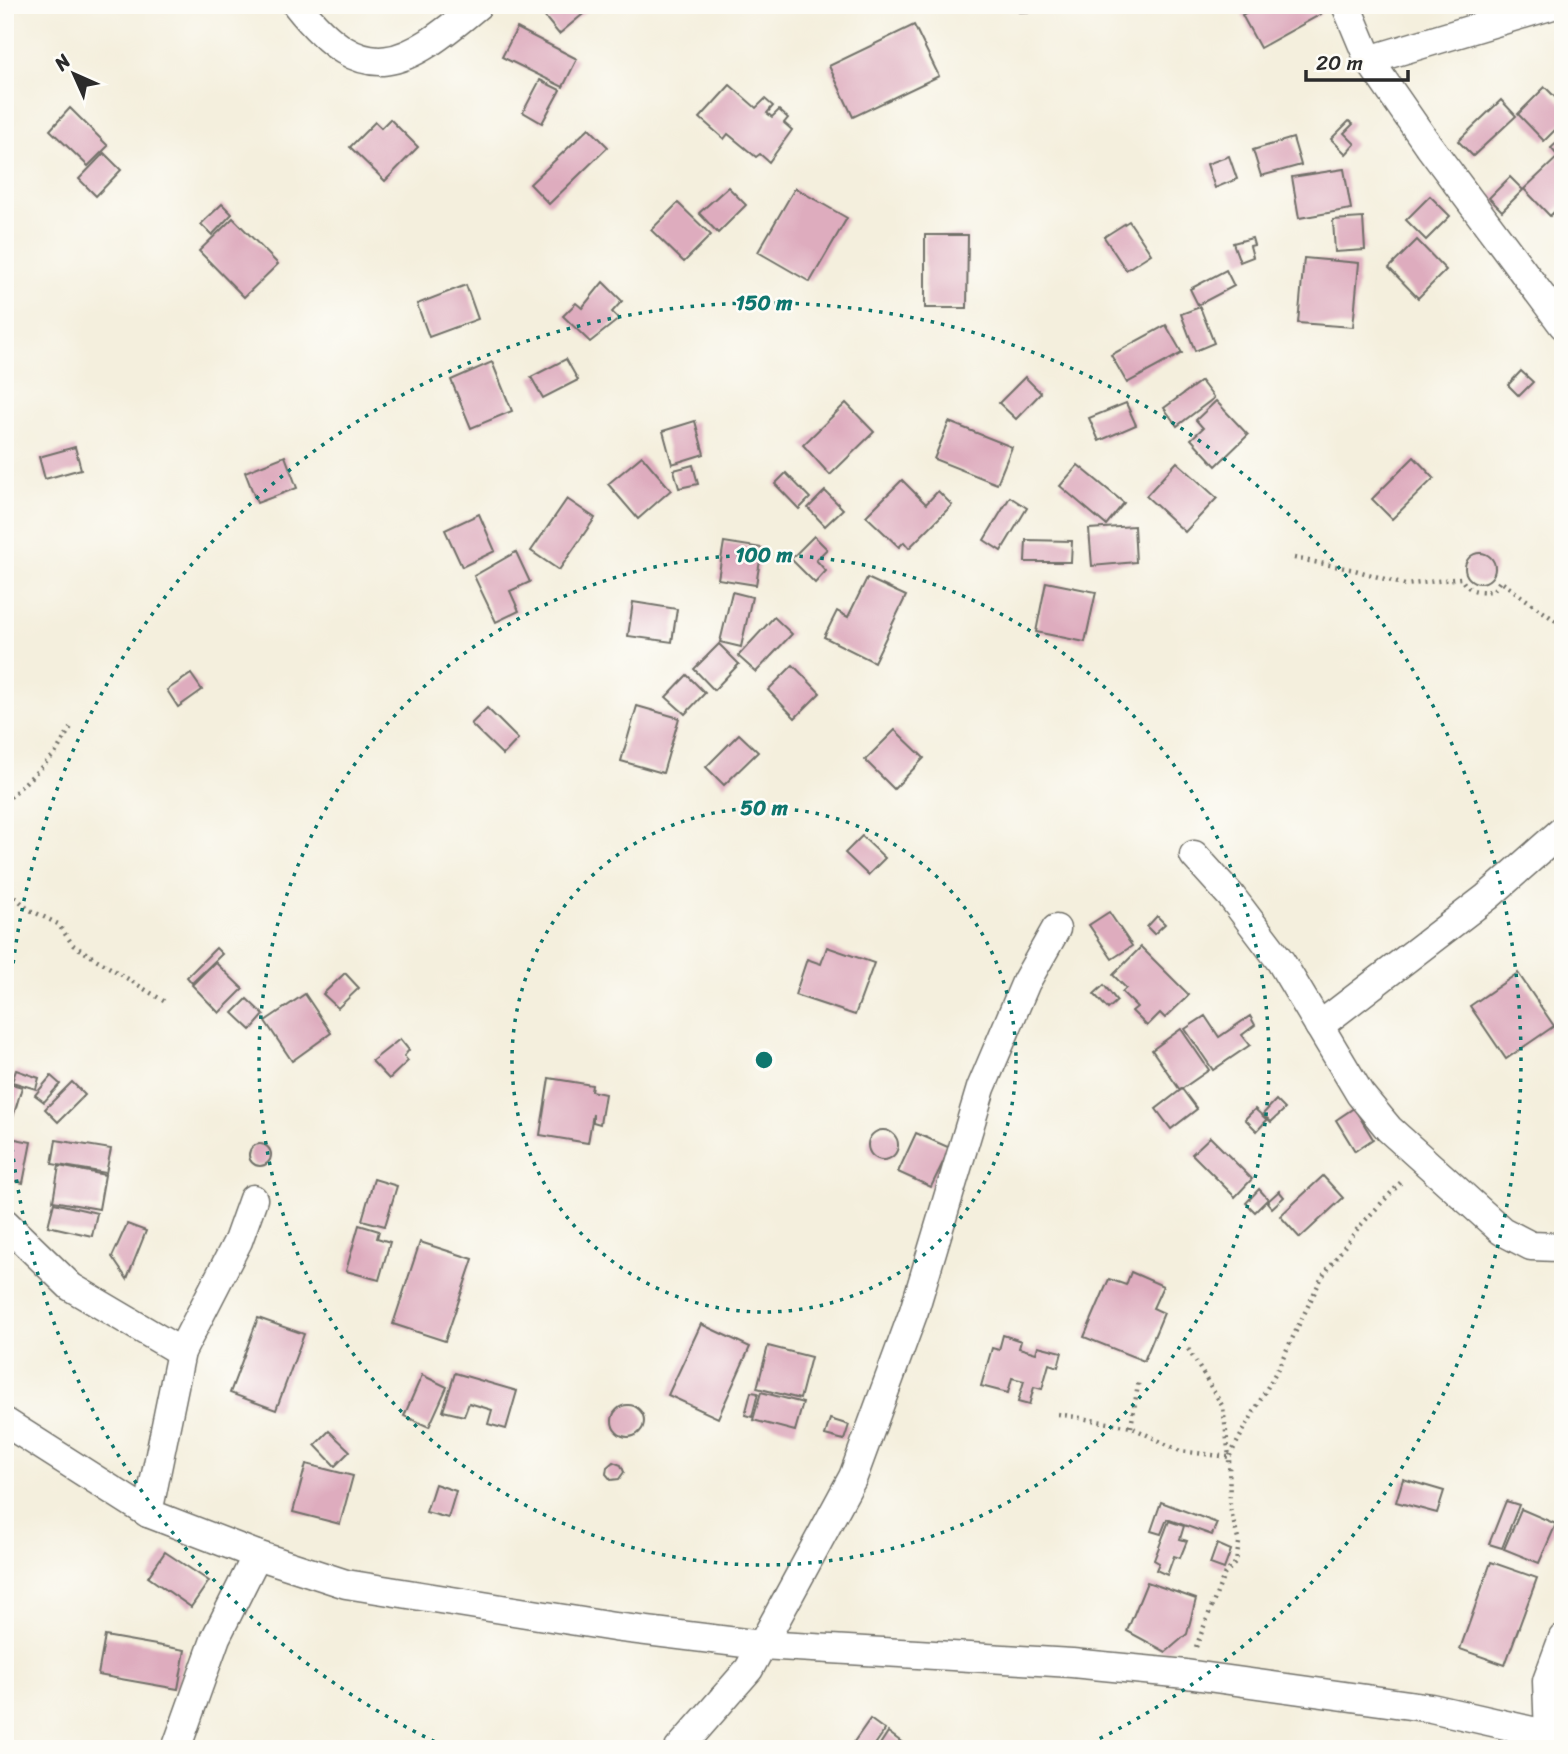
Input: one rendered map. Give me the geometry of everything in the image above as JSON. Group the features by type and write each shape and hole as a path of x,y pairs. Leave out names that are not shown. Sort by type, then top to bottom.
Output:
{"street":[{"path":"297,5 317,30 349,54 387,64 430,46 478,5"},
{"path":"1346,5 1369,60 1426,142 1563,325"},
{"path":"1369,60 1553,5"},
{"path":"1319,1027 1487,897 1563,830"},
{"path":"1194,855 1231,896 1281,962 1360,1094 1389,1129 1502,1231 1531,1246 1557,1247 1563,1251"},
{"path":"679,1749 749,1668 835,1515 865,1451 914,1311 981,1088 1026,982 1056,929"},
{"path":"148,1513 181,1352 238,1241 253,1199"},
{"path":"5,1223 71,1287 181,1352"},
{"path":"5,1422 148,1513 257,1555 346,1584 614,1627 761,1645 1072,1662 1186,1674 1431,1708 1556,1737 1547,1681 1563,1638"},
{"path":"176,1749 216,1637 257,1555"}],"path":[{"path":"1294,558 1355,570 1405,585 1461,578 1465,586 1476,592 1493,591 1500,581 1563,626"},
{"path":"5,802 55,754 72,725"},
{"path":"5,887 27,909 58,924 73,945 167,1003"},
{"path":"1228,1457 1276,1372 1322,1277 1358,1228 1395,1190 1420,1156"},
{"path":"1186,1674 1224,1574 1236,1562 1239,1543 1230,1508 1223,1407 1187,1347"},
{"path":"1131,1427 1139,1379"},
{"path":"1058,1414 1131,1427 1180,1451 1228,1457"}],"building":[{"path":"535,5 594,5 559,34"},
{"path":"1019,5 1048,5 1048,11 1019,12"},
{"path":"1260,5 1316,5 1321,14 1260,48 1242,15"},
{"path":"914,25 939,76 853,117 829,66"},
{"path":"517,28 577,59 563,87 502,57"},
{"path":"540,80 560,90 542,123 523,112"},
{"path":"730,85 756,108 765,99 773,106 767,113 772,117 779,110 788,118 784,123 792,130 769,162 760,154 756,157 728,134 724,139 700,118"},
{"path":"1545,87 1563,105 1563,122 1544,141 1518,114"},
{"path":"1501,100 1516,116 1473,156 1458,141"},
{"path":"70,108 108,146 88,166 50,130"},
{"path":"390,119 418,147 385,181 350,147 375,122 381,128"},
{"path":"1349,121 1353,124 1344,133 1355,144 1346,154 1331,139"},
{"path":"589,128 608,147 549,204 530,184"},
{"path":"1563,137 1563,150 1557,155 1551,148"},
{"path":"1293,138 1301,165 1261,176 1253,150"},
{"path":"1563,152 1563,203 1550,216 1524,189"},
{"path":"104,153 121,170 96,196 79,179"},
{"path":"1229,156 1237,179 1215,188 1207,164"},
{"path":"1344,169 1351,209 1299,218 1292,177"},
{"path":"1510,177 1523,190 1502,211 1489,198"},
{"path":"728,187 746,205 718,233 699,213"},
{"path":"795,188 847,218 810,282 758,252"},
{"path":"1430,196 1450,216 1426,240 1406,220"},
{"path":"678,203 711,235 684,262 651,230"},
{"path":"222,204 232,214 212,235 201,224"},
{"path":"233,218 278,264 244,297 199,251"},
{"path":"1363,218 1365,250 1335,252 1333,220"},
{"path":"1129,221 1151,254 1126,270 1104,237"},
{"path":"925,235 968,235 967,308 925,308"},
{"path":"1252,238 1254,245 1250,246 1253,257 1240,262 1233,243"},
{"path":"1417,240 1446,270 1418,298 1389,268"},
{"path":"1304,258 1359,263 1353,327 1298,323"},
{"path":"1226,270 1234,286 1198,305 1190,289"},
{"path":"603,282 622,301 612,312 619,319 590,342 563,316 576,303 582,308"},
{"path":"466,285 478,319 429,337 417,304"},
{"path":"1200,307 1214,343 1195,351 1181,314"},
{"path":"1166,325 1182,353 1127,383 1111,355"},
{"path":"566,359 578,380 543,398 531,377"},
{"path":"492,362 512,411 471,428 451,380"},
{"path":"1521,371 1533,382 1519,396 1508,385"},
{"path":"1025,377 1041,393 1016,419 999,403"},
{"path":"1201,381 1214,398 1177,426 1164,408"},
{"path":"1216,401 1248,435 1216,466 1191,439 1203,428 1196,420"},
{"path":"846,403 874,432 830,475 803,445"},
{"path":"1126,403 1136,425 1099,441 1089,418"},
{"path":"695,421 704,454 672,464 663,431"},
{"path":"949,422 1012,447 997,484 934,459"},
{"path":"75,447 81,469 45,479 39,457"},
{"path":"285,456 297,488 257,503 245,472"},
{"path":"642,456 671,490 638,519 608,484"},
{"path":"1414,457 1434,478 1392,519 1372,499"},
{"path":"1177,462 1217,498 1185,532 1146,496"},
{"path":"693,465 698,484 679,488 674,470"},
{"path":"1078,465 1124,503 1106,525 1060,486"},
{"path":"786,473 810,498 799,509 775,484"},
{"path":"902,480 926,504 938,491 952,505 909,548 904,542 899,547 866,516"},
{"path":"825,491 843,509 825,526 808,508"},
{"path":"1010,497 1027,508 1001,551 984,540"},
{"path":"567,499 595,518 559,570 531,551"},
{"path":"479,514 495,551 462,567 445,530"},
{"path":"1134,526 1136,562 1092,566 1089,529"},
{"path":"814,536 827,549 816,560 826,571 815,583 791,559"},
{"path":"1026,540 1072,541 1071,562 1025,562"},
{"path":"724,542 762,548 756,585 718,579"},
{"path":"516,552 530,582 510,591 519,611 496,622 474,576"},
{"path":"1480,553 1491,557 1495,568 1491,579 1480,583 1469,579 1465,568 1469,557"},
{"path":"867,578 906,596 874,662 824,637 837,611 848,617"},
{"path":"1046,582 1096,592 1085,642 1036,632"},
{"path":"732,592 752,597 741,647 720,642"},
{"path":"633,602 677,609 672,642 628,636"},
{"path":"774,617 792,634 756,672 738,656"},
{"path":"719,644 739,664 714,690 694,669"},
{"path":"793,665 820,693 795,718 768,690"},
{"path":"191,674 202,690 178,707 167,690"},
{"path":"687,675 705,693 685,714 666,697"},
{"path":"637,706 679,718 663,773 621,761"},
{"path":"487,708 518,739 503,755 471,724"},
{"path":"895,730 924,758 894,789 865,760"},
{"path":"739,734 758,752 724,785 706,767"},
{"path":"862,836 885,858 868,875 845,853"},
{"path":"1109,912 1132,946 1112,959 1089,925"},
{"path":"1157,916 1165,924 1154,934 1147,927"},
{"path":"827,947 874,963 855,1015 795,995 807,959 821,964"},
{"path":"1141,947 1189,995 1165,1018 1160,1013 1147,1026 1132,1011 1137,1007 1122,992 1126,988 1113,975"},
{"path":"216,948 222,954 192,983 187,977"},
{"path":"215,962 243,989 219,1013 192,985"},
{"path":"345,973 359,988 338,1008 323,994"},
{"path":"1518,973 1554,1026 1506,1059 1470,1006"},
{"path":"1104,985 1117,1001 1108,1009 1094,994"},
{"path":"305,994 331,1033 292,1061 265,1021"},
{"path":"247,999 264,1015 251,1030 233,1013"},
{"path":"1205,1016 1219,1037 1250,1016 1255,1025 1242,1035 1250,1045 1213,1070 1185,1029"},
{"path":"1181,1029 1209,1070 1180,1090 1152,1050"},
{"path":"400,1039 409,1050 404,1056 408,1061 389,1079 372,1061"},
{"path":"16,1070 39,1078 36,1089 12,1082"},
{"path":"51,1076 60,1084 44,1102 35,1095"},
{"path":"549,1078 592,1085 591,1091 605,1094 600,1124 593,1122 593,1114 588,1143 540,1135"},
{"path":"5,1082 22,1087 11,1124 5,1122"},
{"path":"72,1082 85,1095 58,1122 45,1109"},
{"path":"1182,1089 1197,1109 1171,1129 1156,1109"},
{"path":"1276,1100 1285,1109 1271,1122 1263,1114"},
{"path":"1354,1108 1373,1139 1355,1151 1336,1120"},
{"path":"1255,1109 1267,1120 1257,1131 1245,1119"},
{"path":"883,1130 894,1134 898,1145 894,1156 883,1160 872,1156 868,1145 872,1134"},
{"path":"916,1133 950,1148 931,1187 898,1172"},
{"path":"5,1137 31,1142 23,1183 5,1179"},
{"path":"1210,1137 1252,1179 1235,1197 1192,1154"},
{"path":"56,1140 111,1149 106,1173 52,1164"},
{"path":"260,1144 268,1147 271,1155 268,1163 260,1166 252,1163 249,1155 252,1147"},
{"path":"59,1166 105,1175 99,1209 53,1201"},
{"path":"1323,1176 1343,1198 1300,1238 1280,1216"},
{"path":"374,1179 397,1186 385,1226 362,1220"},
{"path":"1259,1189 1268,1199 1255,1212 1246,1203"},
{"path":"1279,1191 1284,1197 1272,1208 1267,1202"},
{"path":"54,1203 97,1213 92,1236 48,1226"},
{"path":"127,1224 146,1231 127,1279 112,1257"},
{"path":"359,1225 379,1231 377,1238 390,1242 379,1280 346,1271"},
{"path":"420,1242 473,1259 445,1341 393,1324"},
{"path":"1131,1272 1163,1286 1153,1308 1164,1313 1144,1361 1084,1337 1109,1279 1126,1285"},
{"path":"258,1318 304,1334 276,1410 230,1393"},
{"path":"701,1324 750,1347 718,1418 668,1395"},
{"path":"1003,1335 1021,1341 1019,1348 1036,1353 1038,1346 1062,1352 1058,1367 1049,1364 1042,1389 1034,1387 1029,1405 1018,1402 1024,1381 1012,1378 1008,1393 981,1386 992,1348 999,1350"},
{"path":"768,1346 811,1357 800,1399 757,1388"},
{"path":"455,1373 517,1391 506,1429 488,1424 492,1410 469,1403 464,1416 443,1411"},
{"path":"422,1375 447,1387 429,1427 404,1416"},
{"path":"751,1392 758,1393 752,1417 745,1415"},
{"path":"761,1392 803,1403 795,1431 753,1420"},
{"path":"628,1405 639,1410 644,1421 639,1432 628,1437 617,1432 612,1421 617,1410"},
{"path":"830,1419 849,1425 844,1440 825,1435"},
{"path":"329,1431 350,1451 335,1466 315,1445"},
{"path":"613,1462 621,1465 624,1472 619,1479 611,1480 606,1474 607,1467"},
{"path":"306,1464 353,1476 340,1524 293,1512"},
{"path":"1403,1479 1444,1491 1437,1513 1396,1502"},
{"path":"435,1484 456,1491 448,1518 426,1512"},
{"path":"1506,1501 1519,1505 1502,1548 1489,1544"},
{"path":"1161,1502 1217,1523 1212,1535 1167,1519 1161,1534 1151,1531"},
{"path":"1521,1509 1556,1524 1539,1563 1504,1549"},
{"path":"1169,1521 1184,1526 1180,1539 1187,1541 1180,1558 1174,1556 1167,1575 1156,1570 1159,1563 1154,1560"},
{"path":"1217,1544 1231,1550 1224,1569 1210,1564"},
{"path":"165,1552 209,1581 191,1607 148,1577"},
{"path":"1491,1562 1537,1578 1505,1665 1460,1649"},
{"path":"1147,1582 1196,1599 1187,1634 1166,1652 1127,1631"},
{"path":"105,1636 185,1650 178,1689 98,1675"},
{"path":"870,1719 885,1730 872,1749 849,1749"},
{"path":"888,1732 904,1744 900,1749 877,1749"}]}
